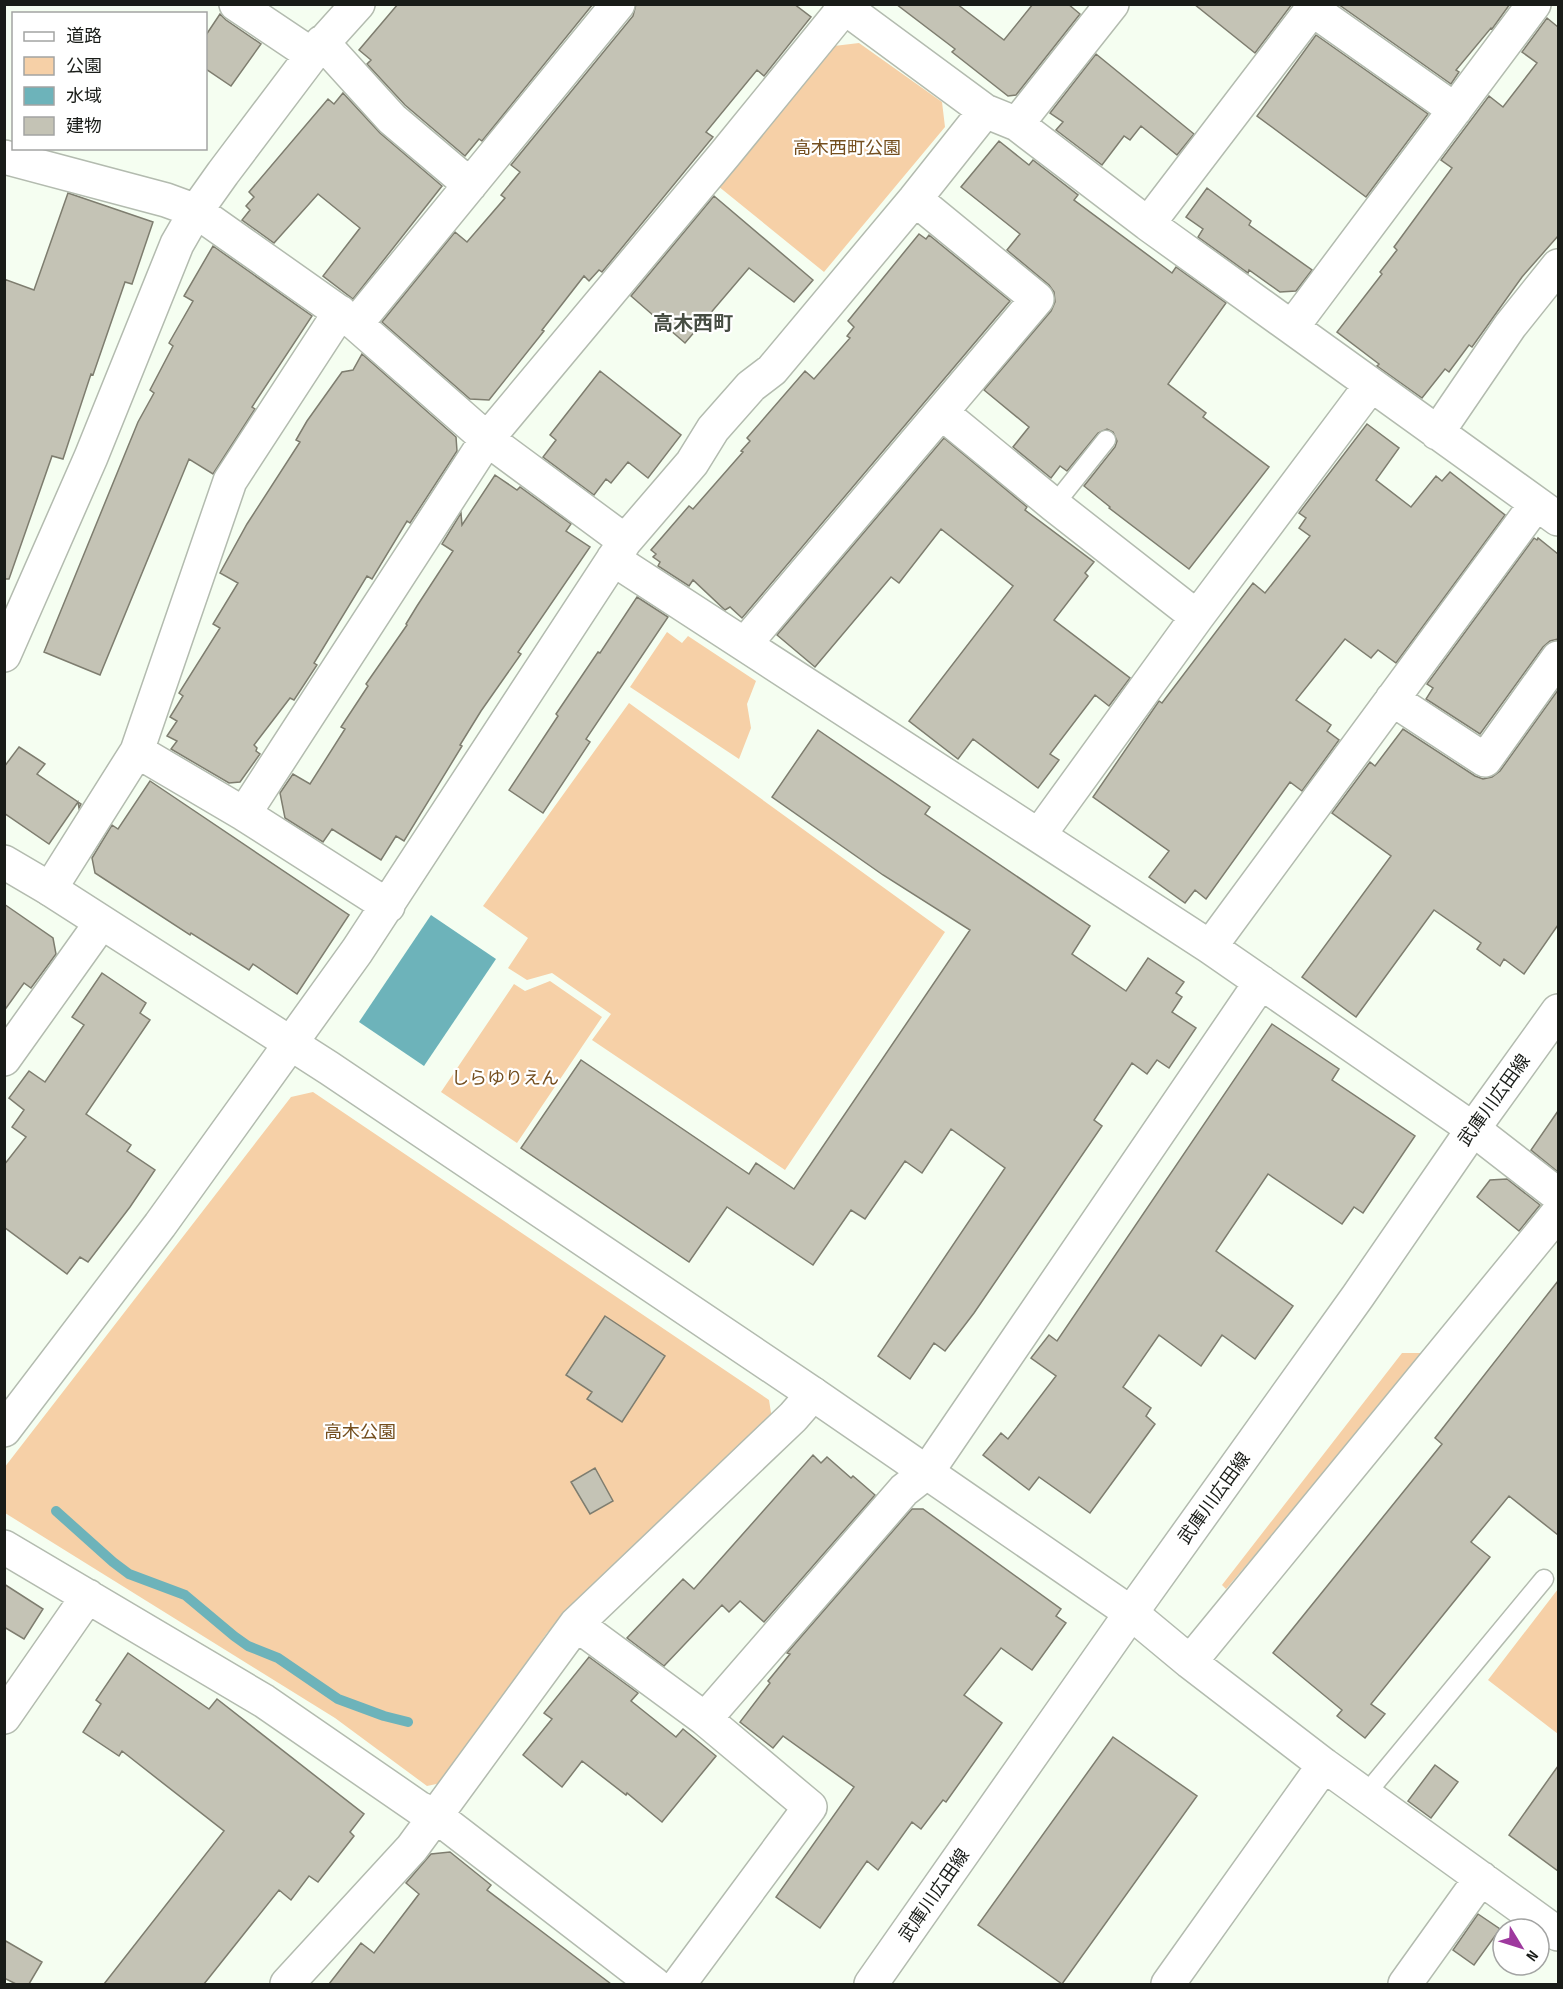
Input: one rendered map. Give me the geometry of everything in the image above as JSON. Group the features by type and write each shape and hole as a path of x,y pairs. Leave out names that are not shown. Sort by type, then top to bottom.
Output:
{"street":[{"path":"236,4 317,49 392,119 470,185"},
{"path":"4,655 92,457 177,244 196,212 317,49 358,4"},
{"path":"50,889 137,751 230,482 348,318 470,185 618,4"},
{"path":"1017,124 1112,4"},
{"path":"1293,327 1534,4"},
{"path":"1148,224 1314,7 1455,110"},
{"path":"244,814 487,439 725,154 852,9 985,111 1017,124 1148,224 1547,512 1392,699 1209,947"},
{"path":"4,1430 160,1225 388,906 619,550 692,463 713,429 751,386 772,370 915,199 985,111"},
{"path":"4,157 166,200 196,212 348,318 619,550 745,644 1262,982 1473,1130 1558,1195"},
{"path":"745,644 1037,299 915,199"},
{"path":"1437,433 1510,326 1558,266"},
{"path":"1039,835 1197,617 1371,385"},
{"path":"942,413 1054,505 1197,617"},
{"path":"1392,699 1485,760 1558,658"},
{"path":"137,751 244,814 388,906"},
{"path":"4,862 50,889 291,1044 927,1472 1131,1613 1190,1662 1324,1765 1558,1934"},
{"path":"4,1059 102,923"},
{"path":"705,1719 904,1490 927,1472 1262,982"},
{"name":"武庫川広田線","path":"871,1984 1558,1011"},
{"path":"1190,1662 1558,1213"},
{"path":"287,1984 412,1848 576,1624 793,1417 813,1394"},
{"path":"4,1547 264,1701 419,1808 436,1816 654,1984"},
{"path":"4,1717 88,1596"},
{"path":"576,1624 705,1719 810,1807 679,1984"},
{"path":"1168,1984 1324,1765"},
{"path":"1405,1984 1481,1878"}],"lane":[{"path":"1054,505 1106,440"},
{"path":"1365,1795 1544,1579"}],"green space":[{"name":"高木西町公園","path":"859,43 942,102 945,127 824,272 718,186 834,46"},
{"path":"667,632 682,643 688,636 756,681 747,704 751,728 739,759 630,687"},
{"path":"629,703 945,932 785,1170 592,1040 611,1014 552,973 527,980 508,968 528,938 483,906"},
{"name":"しらゆりえん","path":"550,981 602,1017 517,1143 441,1092 514,984 525,991"},
{"name":"高木公園","path":"313,1092 769,1400 772,1419 547,1633 441,1783 427,1786 335,1718 5,1513 4,1468 291,1097"},
{"path":"1402,1353 1426,1353 1226,1589 1222,1585"},
{"path":"1558,1589 1558,1734 1488,1680"}],"water":[{"path":"431,915 496,959 424,1066 359,1022"}],"building":[{"path":"398,4 593,4 482,141 479,139 465,156 405,105 367,64 371,60 359,50"},
{"path":"636,4 794,4 811,17 764,76 757,70 706,132 713,137 602,272 599,270 589,281 584,276 489,400 470,399 382,322 455,232 467,242 505,198 501,195 520,172 511,165 633,16"},
{"path":"896,4 957,4 1004,40 1033,4 1068,4 1080,14 1016,95 1008,96 952,52 955,49"},
{"path":"1194,4 1292,4 1255,53"},
{"path":"1338,4 1510,4 1492,29 1456,70 1459,72 1451,84"},
{"path":"220,14 261,44 231,86 207,70 207,34"},
{"path":"1547,18 1558,27 1558,236 1522,277 1472,347 1469,345 1449,372 1445,369 1422,398 1377,366 1379,364 1337,332 1382,274 1380,272 1397,250 1394,247 1452,168 1441,160 1489,96 1503,107 1537,63 1522,52"},
{"path":"1316,35 1428,114 1366,197 1257,116"},
{"path":"1096,54 1194,134 1177,155 1141,126 1130,140 1124,136 1102,165 1056,130 1063,122 1050,113"},
{"path":"343,93 380,133 442,186 353,299 323,276 360,228 318,194 274,243 242,220 250,210 246,206 254,197 249,192 328,99 334,104"},
{"path":"999,141 1029,165 1033,160 1078,195 1074,200 1172,273 1176,267 1226,303 1168,384 1206,413 1203,417 1269,467 1189,569 1084,486 1115,447 1117,441 1113,432 1107,429 1098,433 1067,471 1060,466 1051,478 1013,447 1029,427 984,390 1051,311 1055,302 1054,292 1049,285 1007,250 1020,234 961,187"},
{"path":"1207,188 1251,221 1249,225 1312,270 1296,291 1280,292 1249,270 1248,273 1198,237 1203,229 1186,217"},
{"path":"68,193 153,222 132,284 125,282 63,459 52,456 9,579 4,579 4,279 34,290"},
{"path":"714,196 813,280 794,302 749,268 685,343 631,296"},
{"path":"919,234 926,239 929,235 1010,301 742,618 730,607 725,610 693,580 689,586 658,566 660,562 653,557 656,554 651,550 689,506 693,509 743,452 741,451 750,441 747,438 805,371 814,379 850,338 847,336 854,327 848,321"},
{"path":"213,246 312,316 252,407 255,409 213,474 189,459 100,675 44,652 138,422 154,393 150,390 173,346 169,343 193,301 184,296"},
{"path":"362,354 456,437 457,451 410,523 407,521 372,579 367,576 314,663 317,665 294,700 290,698 254,745 260,754 240,782 229,783 171,749 177,741 167,736 177,721 170,717 183,696 179,693 220,628 213,624 238,583 220,573 247,524 300,442 296,440 307,421 342,372 353,370"},
{"path":"600,371 681,435 648,478 628,462 611,483 606,479 594,495 543,457 556,440 550,435"},
{"path":"1367,424 1399,448 1376,480 1411,507 1436,476 1442,481 1450,472 1505,515 1396,663 1378,650 1371,658 1345,639 1296,700 1331,725 1327,731 1339,740 1302,791 1290,782 1206,899 1195,890 1185,903 1149,877 1169,851 1093,797 1159,701 1162,703 1253,583 1265,593 1310,536 1299,528 1306,518 1299,513"},
{"path":"944,438 1027,507 1025,510 1094,562 1085,573 1088,576 1054,620 1130,678 1109,706 1095,695 1050,754 1059,760 1038,788 973,739 958,759 909,721 1013,586 941,529 899,583 891,577 815,667 777,635"},
{"path":"495,475 517,490 520,487 571,524 566,531 590,547 518,652 521,654 481,711 404,841 396,836 381,860 332,829 323,842 285,818 280,793 293,774 310,784 345,729 341,727 368,686 366,684 407,625 453,551 442,544 461,513 462,525"},
{"path":"1534,538 1537,540 1538,538 1558,554 1558,639 1550,641 1543,647 1480,734 1426,699 1433,688 1427,684"},
{"path":"637,597 668,617 586,739 590,742 543,813 509,790 558,716 556,714"},
{"path":"1558,690 1558,925 1524,974 1504,959 1500,966 1477,949 1481,943 1434,910 1356,1017 1302,977 1391,856 1332,813 1370,762 1375,766 1403,729 1475,776 1483,779 1492,777 1500,771"},
{"path":"818,730 930,807 925,814 1090,926 1072,954 1126,991 1148,958 1184,982 1176,993 1182,997 1172,1012 1196,1028 1169,1068 1157,1060 1147,1074 1132,1063 1094,1120 1102,1126 974,1313 945,1351 934,1343 910,1379 878,1356 1005,1168 951,1129 922,1173 905,1161 865,1219 851,1210 813,1265 727,1207 689,1262 521,1148 581,1060 749,1174 756,1163 794,1189 970,930 883,875 772,797"},
{"path":"19,747 45,764 37,774 81,804 79,808 78,802 49,844 4,813 4,767"},
{"path":"150,781 349,915 297,994 253,964 249,970 191,933 190,935 95,873 92,858 112,825 118,829"},
{"path":"4,904 53,938 56,954 31,988 24,983 4,1011"},
{"path":"102,973 146,1003 140,1013 150,1020 86,1114 131,1145 127,1151 155,1170 88,1262 80,1257 67,1274 4,1227 4,1165 26,1137 12,1127 24,1110 9,1098 29,1071 45,1082 84,1025 72,1017"},
{"path":"1272,1024 1339,1069 1332,1080 1415,1136 1363,1213 1354,1207 1342,1224 1268,1174 1216,1251 1293,1306 1255,1359 1222,1335 1201,1366 1159,1335 1123,1387 1151,1408 1146,1416 1155,1424 1090,1513 1039,1477 1029,1490 983,1455 1001,1433 1008,1439 1056,1376 1031,1358 1049,1335 1057,1341"},
{"path":"1558,1111 1558,1172 1531,1150"},
{"path":"1507,1179 1540,1205 1519,1231 1477,1197 1490,1180"},
{"path":"1558,1281 1558,1535 1509,1496 1471,1542 1490,1557 1371,1704 1385,1714 1365,1738 1337,1716 1342,1710 1273,1653 1442,1444 1435,1438"},
{"path":"605,1316 665,1356 622,1422 587,1399 592,1392 566,1375"},
{"path":"813,1455 821,1463 827,1457 875,1495 764,1622 740,1601 729,1612 722,1605 664,1666 627,1638 683,1579 694,1589"},
{"path":"595,1468 613,1501 590,1514 571,1482"},
{"path":"912,1509 923,1509 1061,1609 1056,1616 1066,1623 1032,1670 1001,1648 964,1695 1002,1723 946,1802 943,1800 921,1829 912,1822 878,1870 867,1861 820,1928 776,1897 854,1787 783,1736 773,1748 740,1722 790,1654 787,1653"},
{"path":"4,1584 43,1609 24,1639 4,1627"},
{"path":"128,1653 209,1709 217,1699 364,1814 350,1832 354,1836 318,1882 309,1876 291,1900 279,1890 204,1984 104,1984 224,1831 122,1751 119,1756 83,1732 101,1704 96,1700"},
{"path":"589,1657 638,1693 631,1701 676,1737 683,1729 716,1756 662,1822 627,1793 626,1795 582,1761 562,1787 523,1755 552,1719 544,1713"},
{"path":"1113,1737 1197,1796 1062,1984 978,1925"},
{"path":"1435,1765 1458,1782 1431,1818 1408,1801"},
{"path":"1558,1766 1558,1871 1509,1835"},
{"path":"450,1852 491,1885 487,1890 611,1984 329,1984 361,1943 374,1953 419,1894 406,1883 431,1854"},
{"path":"1478,1914 1491,1923 1491,1941 1474,1965 1453,1950"},
{"path":"4,1940 42,1962 29,1984 16,1984 4,1978"}],"waterway":[{"path":"56,1511 129,1574 185,1595 248,1646 278,1658 338,1699 408,1722"}],"district":[{"name":"高木西町","path":"693,323"}]}
